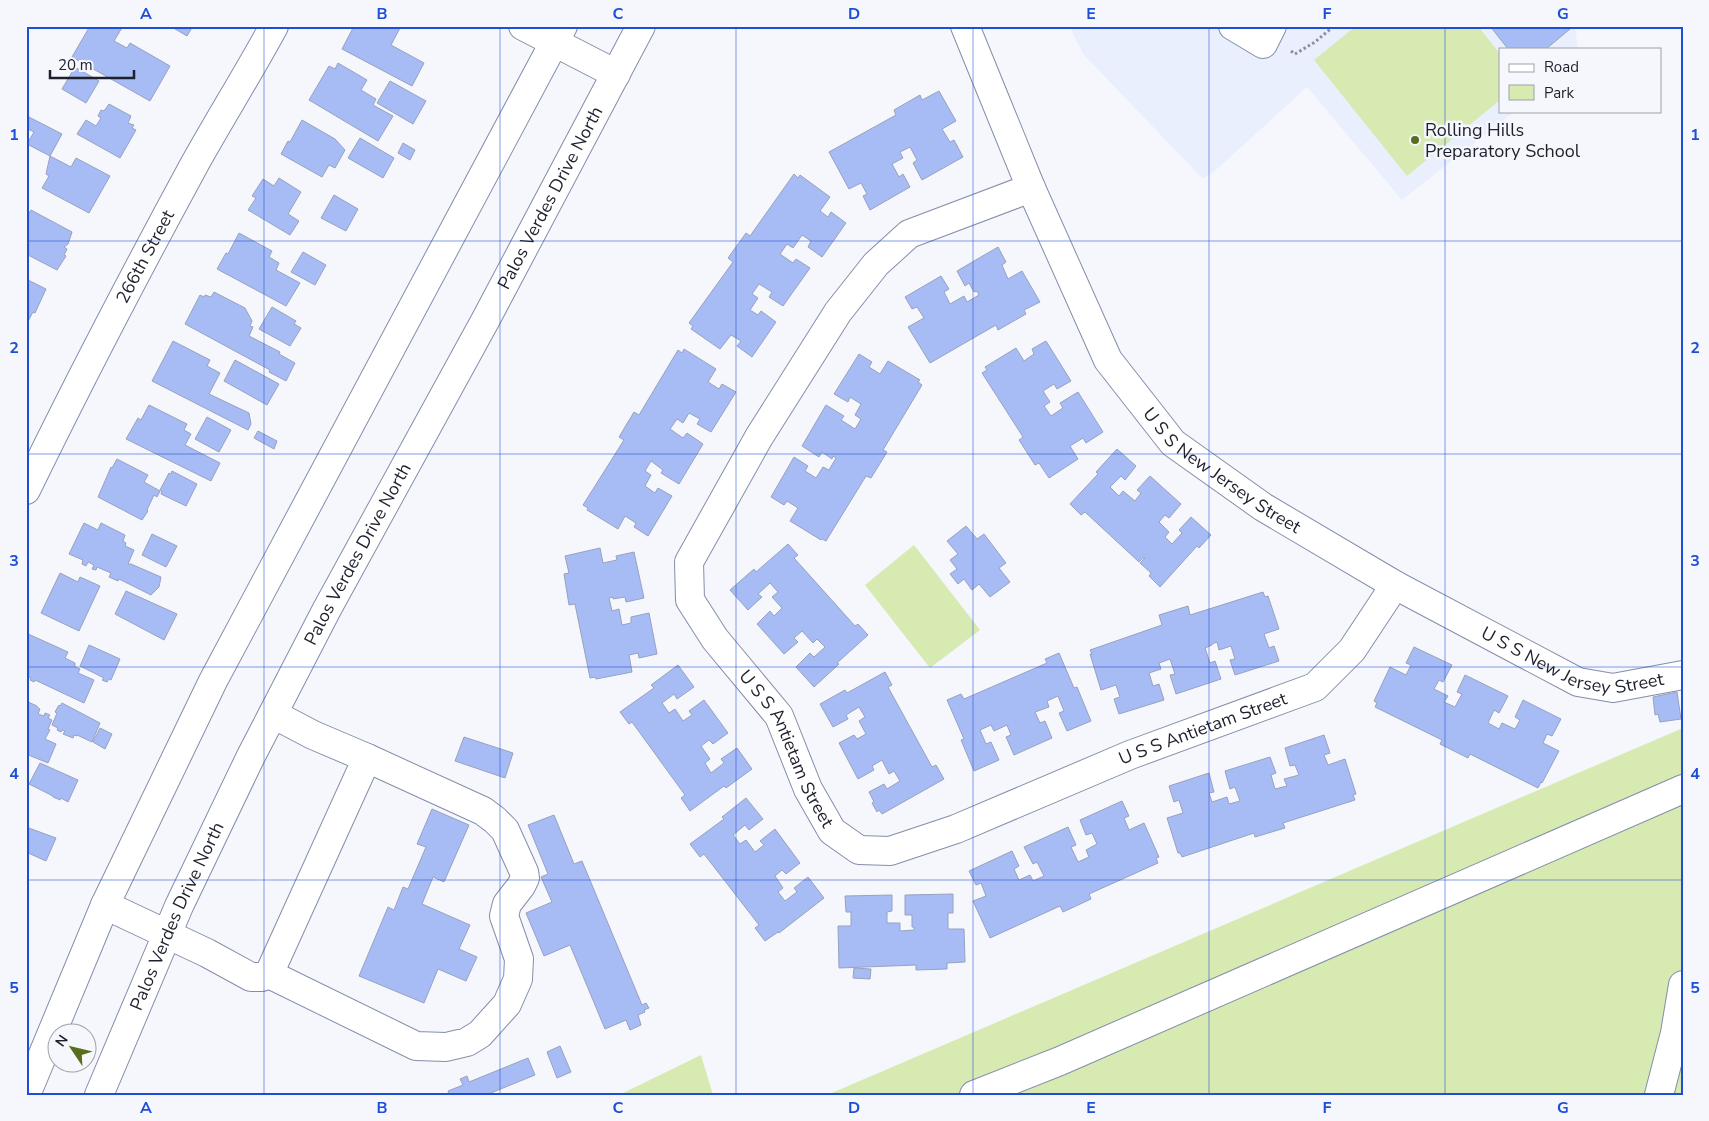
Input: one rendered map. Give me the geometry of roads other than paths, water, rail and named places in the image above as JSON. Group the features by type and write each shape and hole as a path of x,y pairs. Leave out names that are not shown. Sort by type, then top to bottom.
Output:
{"street":[{"name":"266th Street","path":"26,490 139,267 194,165 274,26"},
{"path":"523,26 558,34 616,74"},
{"name":"Palos Verdes Drive North","path":"99,1095 179,906 250,758 327,609 486,320 641,26"},
{"name":"U S S New Jersey Street","path":"965,26 1031,188 1108,360 1173,442 1263,506 1395,585 1578,682 1614,688 1683,675"},
{"path":"1233,26 1263,44 1269,32"},
{"path":"26,1095 105,904 213,681 558,34"},
{"name":"U S S Antietam Street","path":"1031,188 909,234 876,264 838,312 758,437 689,562 690,600 715,639 779,716 808,789 832,831 859,850 890,852 956,829 1130,755 1315,687 1352,650 1395,585"},
{"path":"269,974 416,1046 446,1047 467,1042 480,1034 507,1004 518,979 519,958 504,916 507,904 525,878 505,830 483,811 313,735 273,714"},
{"path":"105,904 207,953 251,977 262,977 269,974 367,758"},
{"path":"974,1095 1060,1061 1683,789"},
{"path":"1659,1095 1675,1033 1683,985"}],"place":[{"name":"Rolling Hills Preparatory School","path":"1415,140"}]}
